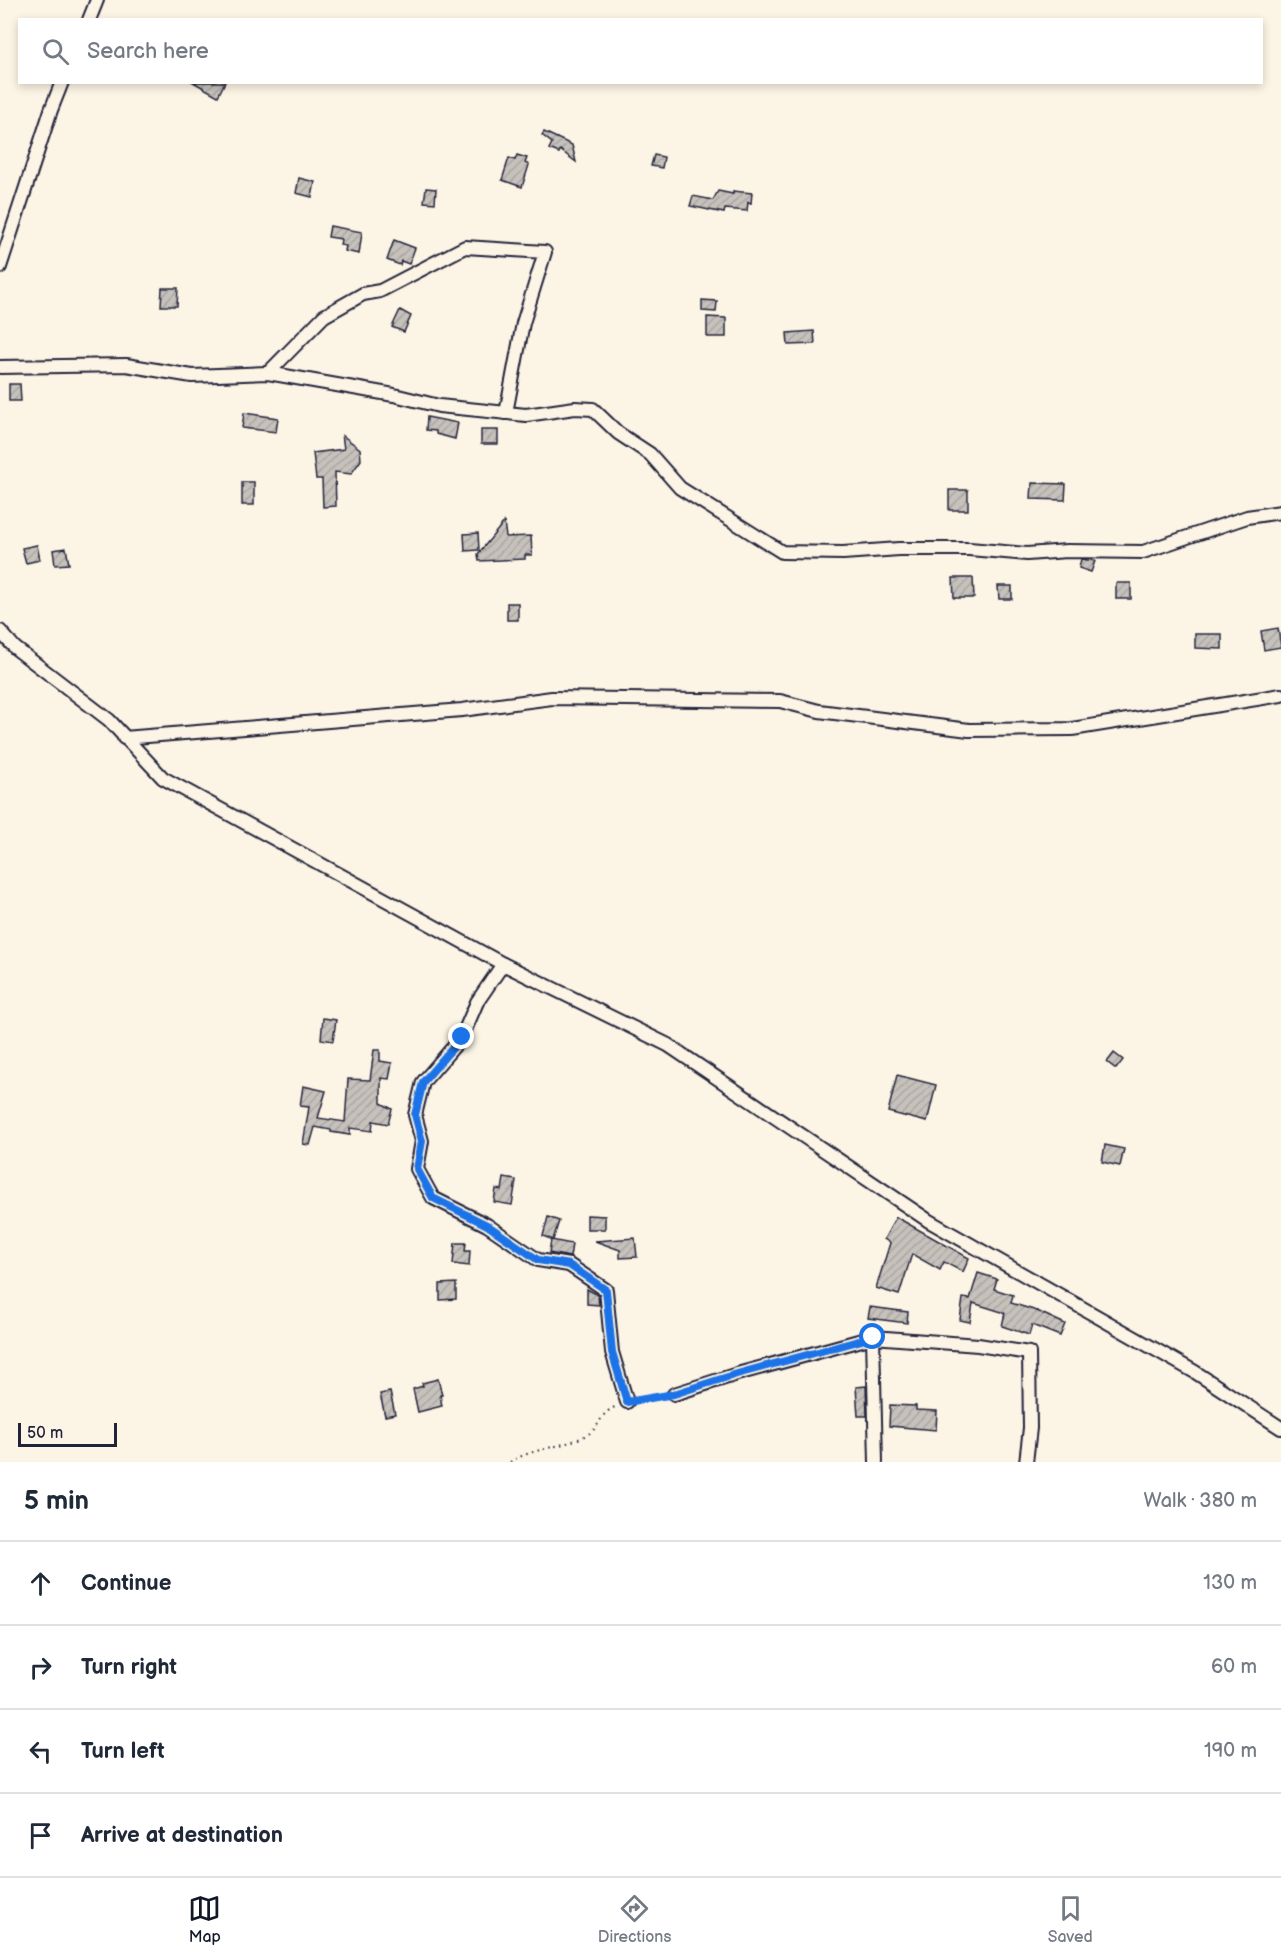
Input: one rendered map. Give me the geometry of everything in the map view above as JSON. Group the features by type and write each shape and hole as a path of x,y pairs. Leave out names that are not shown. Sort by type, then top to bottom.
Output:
{"street":[{"path":"90,18 97,0"},
{"path":"0,267 61,84"},
{"path":"268,373 324,316 363,294 380,291 465,248 545,252 523,323 506,413"},
{"path":"0,366 126,366 192,376 268,373 394,395 439,406 526,415 574,408 593,409 618,433 650,454 680,488 782,552 843,553 899,549 969,549 1028,554 1067,551 1143,552 1247,517 1281,512"},
{"path":"0,631 15,648 109,720 163,778 503,964 668,1045 929,1221 1195,1372 1281,1428"},
{"path":"124,738 462,710 552,698 780,701 819,711 969,730 1072,729 1281,694"},
{"path":"503,964 477,1002 462,1037 423,1082 415,1115 422,1141 417,1169 433,1198 487,1225 538,1260 569,1265 606,1290 612,1352 627,1402"},
{"path":"873,1337 876,1462"},
{"path":"674,1394 737,1374 873,1337 978,1345 1029,1353 1030,1428 1026,1462"}],"path":[{"path":"510,1462 591,1432 606,1411 627,1402 674,1394"}],"building":[{"path":"197,84 224,84 218,96"},
{"path":"544,132 572,145 576,162 560,150 559,153 549,149 552,143 542,135"},
{"path":"517,155 527,158 525,163 529,165 522,187 502,180 509,158 515,160"},
{"path":"654,155 664,157 662,168 651,166"},
{"path":"299,178 315,182 312,197 296,193"},
{"path":"426,188 436,189 435,203 424,202"},
{"path":"718,191 733,194 733,191 752,193 747,211 725,209 724,213 690,206 693,196 713,200"},
{"path":"330,226 362,232 359,254 345,251 346,246 340,245 341,239 328,237"},
{"path":"394,240 415,248 409,264 401,261 400,265 387,260"},
{"path":"162,288 178,288 177,306 161,306"},
{"path":"702,300 717,301 716,312 702,311"},
{"path":"400,310 411,316 404,332 392,327"},
{"path":"707,317 726,318 726,337 707,337"},
{"path":"814,331 815,344 788,345 787,333"},
{"path":"9,384 20,384 21,401 9,401"},
{"path":"244,413 278,418 276,432 242,428"},
{"path":"427,417 458,423 455,439 436,434 436,431 426,430"},
{"path":"481,430 498,430 498,444 481,444"},
{"path":"342,435 360,449 361,460 351,474 335,472 336,506 323,507 322,479 316,479 313,453 344,449"},
{"path":"242,482 254,482 254,505 242,505"},
{"path":"1032,483 1066,484 1065,500 1031,499"},
{"path":"949,490 968,490 968,510 949,510"},
{"path":"504,522 506,537 531,536 532,555 525,555 525,559 479,561 478,554"},
{"path":"478,533 479,550 465,551 464,534"},
{"path":"37,545 40,560 26,563 22,548"},
{"path":"66,548 69,564 55,565 53,550"},
{"path":"1081,559 1095,561 1091,572 1079,568"},
{"path":"953,578 973,578 974,598 954,598"},
{"path":"1116,583 1131,583 1131,599 1116,599"},
{"path":"998,586 1012,586 1012,599 999,599"},
{"path":"507,603 518,603 518,620 507,620"},
{"path":"1278,628 1281,647 1264,650 1261,631"},
{"path":"1195,634 1222,634 1222,649 1195,648"},
{"path":"323,1018 336,1020 333,1041 321,1039"},
{"path":"374,1050 380,1050 380,1061 392,1063 389,1079 381,1078 381,1103 392,1109 388,1124 373,1121 372,1131 350,1128 350,1135 315,1127 310,1145 303,1144 309,1107 300,1106 303,1086 326,1091 318,1118 345,1122 348,1079 370,1080"},
{"path":"1114,1053 1123,1060 1116,1069 1107,1062"},
{"path":"897,1075 936,1085 927,1122 888,1112"},
{"path":"1105,1145 1124,1149 1120,1166 1102,1162"},
{"path":"504,1178 516,1180 512,1205 494,1202 496,1189 502,1190"},
{"path":"587,1215 605,1216 605,1229 587,1229"},
{"path":"548,1217 559,1221 553,1240 543,1236"},
{"path":"896,1217 969,1258 963,1272 944,1262 940,1270 912,1254 899,1295 876,1288 890,1243 884,1239"},
{"path":"635,1238 637,1257 620,1258 620,1250 595,1241"},
{"path":"551,1240 572,1244 570,1257 549,1253"},
{"path":"455,1243 466,1243 465,1251 470,1251 469,1266 453,1264"},
{"path":"978,1273 997,1279 994,1289 1013,1295 1011,1303 1037,1311 1065,1324 1060,1336 1032,1325 1029,1335 1002,1326 1005,1313 973,1303 970,1322 960,1320 963,1298 970,1299"},
{"path":"456,1283 456,1299 440,1300 440,1284"},
{"path":"587,1289 598,1295 599,1305 587,1304"},
{"path":"870,1307 908,1312 907,1323 868,1318"},
{"path":"438,1379 442,1406 418,1412 413,1389 423,1386 422,1383"},
{"path":"866,1386 867,1416 858,1416 856,1387"},
{"path":"390,1392 395,1414 385,1416 380,1394"},
{"path":"890,1405 916,1406 916,1410 937,1411 936,1430 889,1426"}],"route":[{"path":"462,1037 423,1082 415,1115 422,1141 417,1169 433,1198 487,1225 538,1260 569,1265 606,1290 612,1352 622,1392 627,1402 674,1394 737,1374 873,1337"}]}
